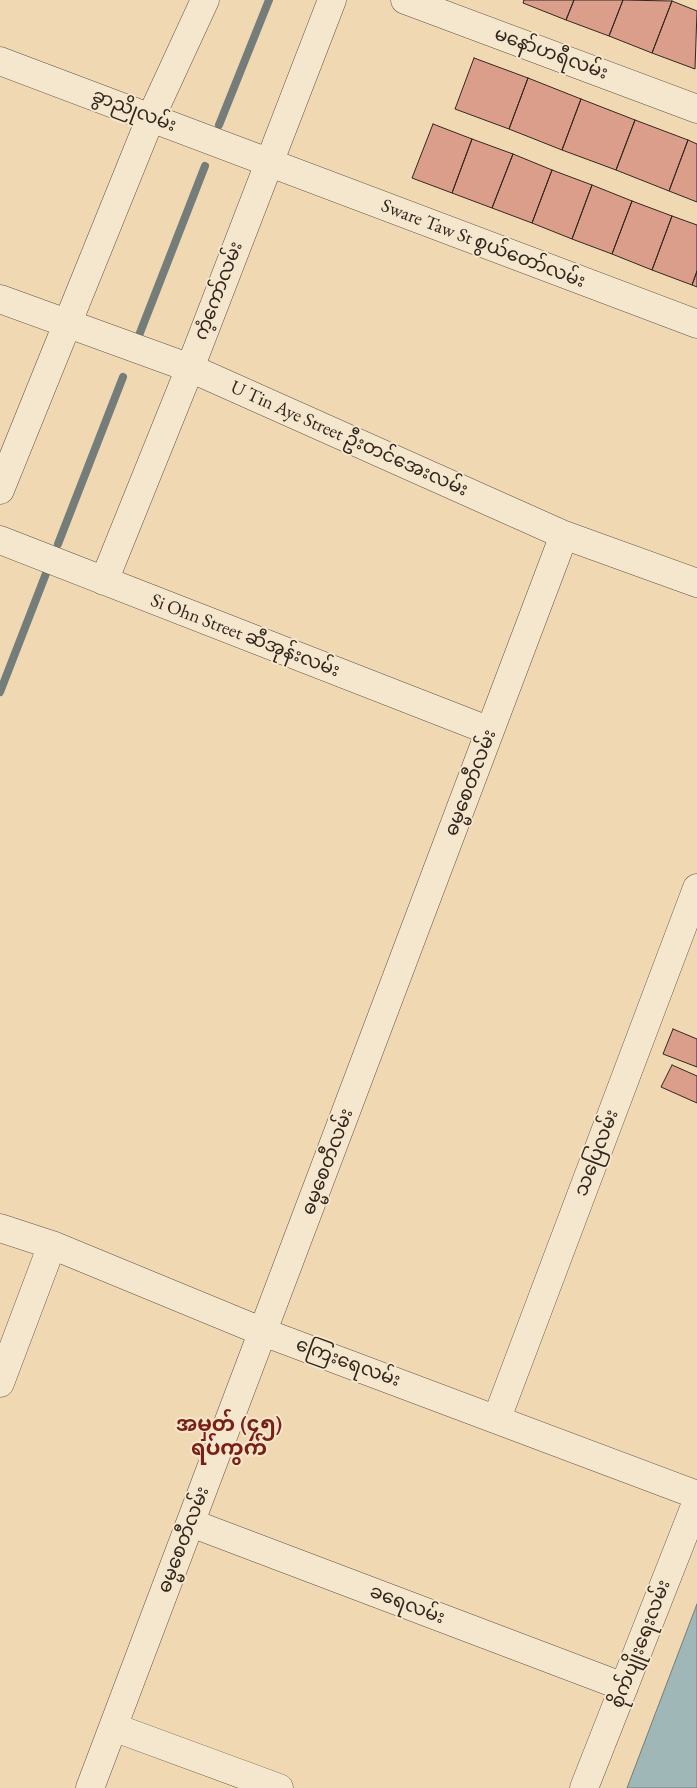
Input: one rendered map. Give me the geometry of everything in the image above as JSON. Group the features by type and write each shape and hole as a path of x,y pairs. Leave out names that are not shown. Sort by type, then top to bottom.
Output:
{"street":[{"path":"0,490 151,117 205,0"},
{"name":"ကံ့ကော်လမ်း","path":"104,581 190,368 332,0"},
{"name":"မနော်ဟရီလမ်း","path":"404,0 697,109"},
{"name":"ခွာညိုလမ်း","path":"0,61 268,163"},
{"name":"Sware Taw St စွယ်တော်လမ်း","path":"268,163 697,324"},
{"name":"U Tin Aye Street ဦးတင်အေးလမ်း","path":"0,299 190,368 564,535 697,583"},
{"name":"ဓမ္မစေတီလမ်း","path":"90,1788 564,535"},
{"name":"Si Ohn Street ဆီအုန်းလမ်း","path":"0,540 490,731"},
{"name":"သပြေလမ်း","path":"497,1418 697,888"},
{"name":"ကြေးရေလမ်း","path":"0,1228 52,1245 263,1332 497,1418 697,1495"},
{"path":"0,1383 52,1245"},
{"name":"စိုက်ပျိုးရေးလမ်း","path":"584,1788 697,1500"},
{"name":"ခရေလမ်း","path":"191,1523 624,1687"},
{"path":"113,1727 280,1788"}],"water":[{"path":"697,1604 697,1788 627,1788"}],"building":[{"path":"524,0 574,0 566,20 523,3"},
{"path":"574,0 623,0 609,36 566,20"},
{"path":"623,0 672,1 652,53 609,36"},
{"path":"672,1 697,11 695,69 652,53"},
{"path":"474,58 528,78 509,129 455,109"},
{"path":"528,78 581,99 562,150 509,129"},
{"path":"581,99 635,120 616,170 562,150"},
{"path":"635,120 688,140 669,191 616,170"},
{"path":"433,124 472,139 452,193 412,178"},
{"path":"472,139 513,154 492,208 452,193"},
{"path":"688,140 697,144 697,202 669,191"},
{"path":"513,154 552,170 532,223 492,208"},
{"path":"552,170 592,185 572,239 532,223"},
{"path":"592,185 632,201 612,254 572,239"},
{"path":"632,201 672,216 652,270 612,254"},
{"path":"672,216 697,225 697,271 692,285 652,270"},
{"path":"697,271 697,287 692,285"},
{"path":"673,1029 697,1039 697,1067 663,1054"},
{"path":"672,1065 697,1076 697,1103 661,1087"}],"waterway":[{"path":"219,125 269,0"},
{"path":"136,343 205,166"},
{"path":"58,544 123,377"},
{"path":"0,692 47,571"}],"district":[{"name":"အမှတ် (၄၅) ရပ်ကွက်","path":"229,1437"}]}
